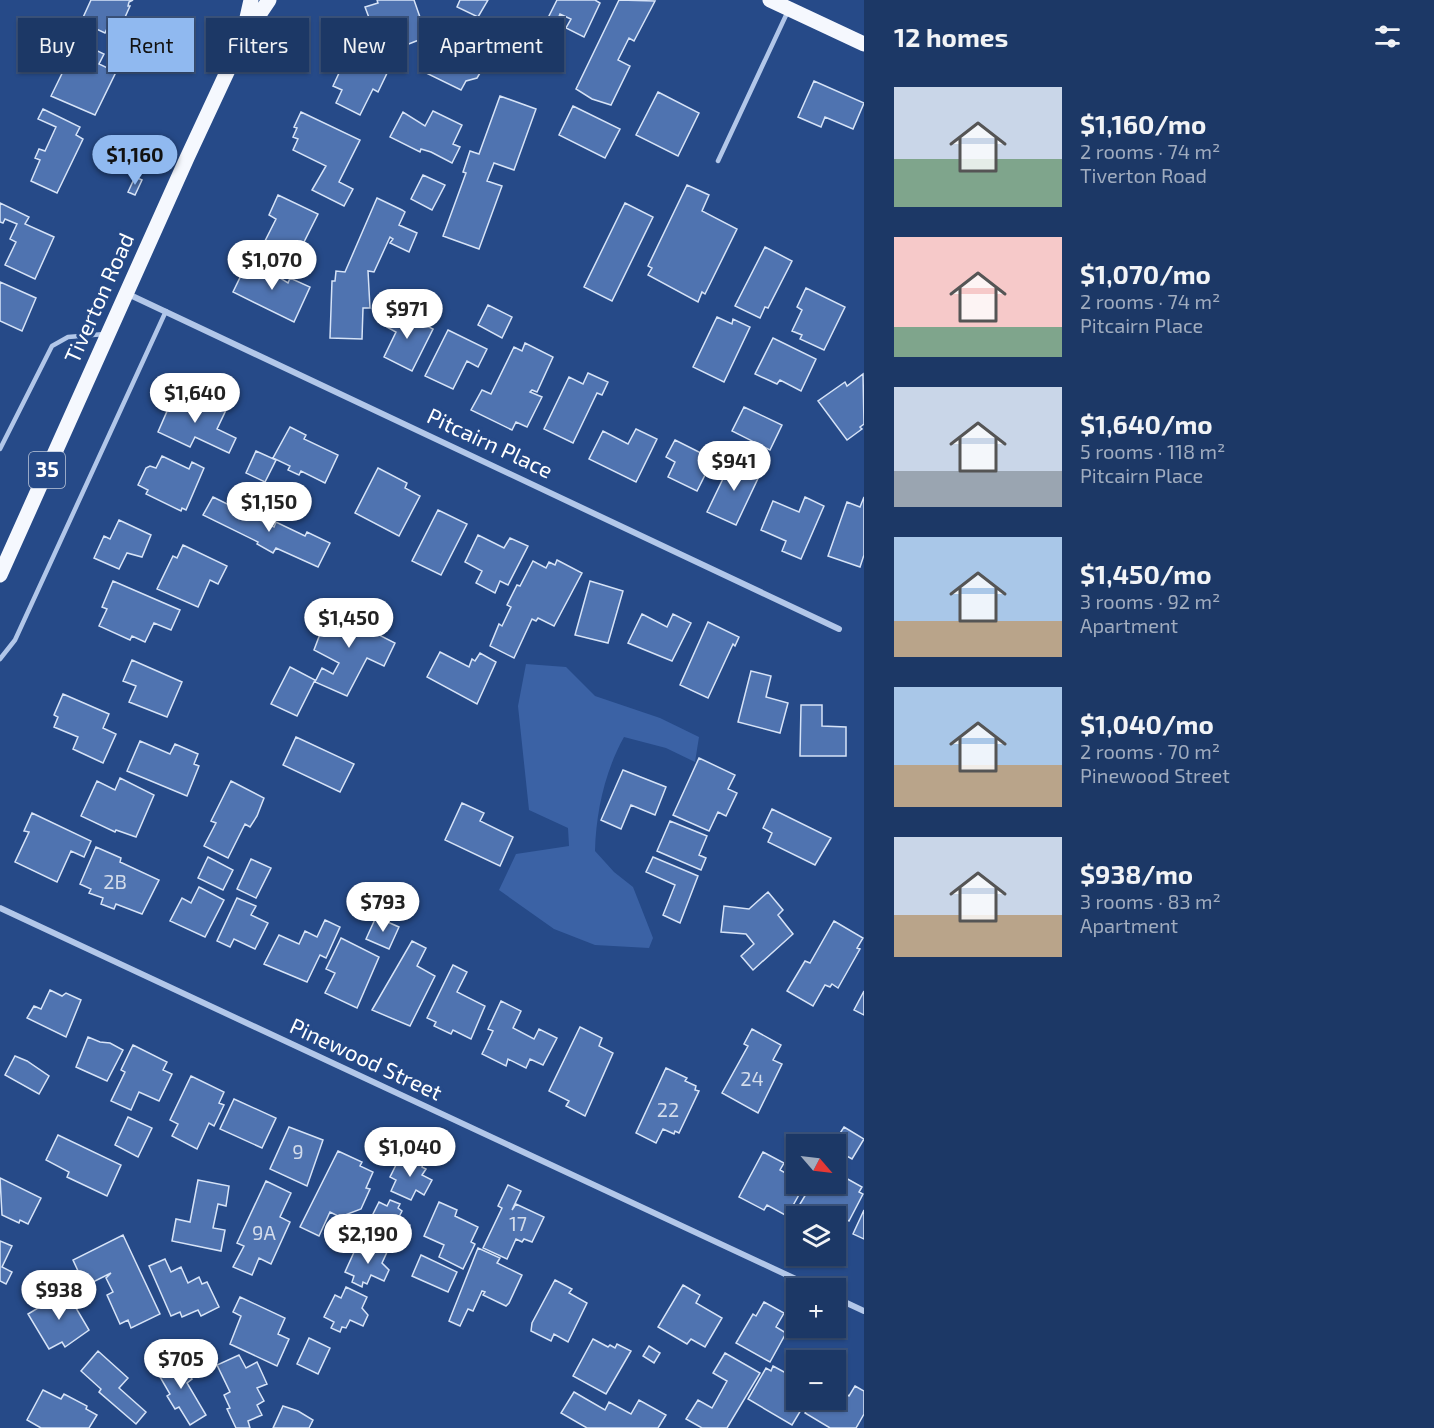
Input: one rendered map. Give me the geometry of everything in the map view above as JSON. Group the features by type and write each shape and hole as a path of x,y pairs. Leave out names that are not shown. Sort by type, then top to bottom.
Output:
{"main road":[{"name":"Tiverton Road","path":"247,18 251,0"},
{"name":"Tiverton Road","path":"257,18 269,0"},
{"path":"770,0 864,44"},
{"name":"Tiverton Road","path":"0,575 109,333 125,292 227,72"}],"street":[{"name":"Pitcairn Place","path":"125,292 839,629"},
{"name":"Pinewood Street","path":"0,908 794,1278"},
{"path":"846,1303 864,1311"}],"lane":[{"path":"718,161 789,9"},
{"path":"0,659 15,640 166,311"},
{"path":"0,449 52,346 68,337 109,333"}],"shaded area":[{"path":"526,664 566,667 595,696 660,718 699,737 695,762 666,748 624,737 617,750 603,792 597,822 595,851 614,872 633,887 653,938 649,948 595,945 554,929 499,890 516,854 569,846 568,828 529,810 518,706"}],"building":[{"path":"91,0 133,0 129,2 128,6 130,6 125,18 108,18 105,33 96,29 96,18 83,18"},
{"path":"377,0 414,0 420,18 418,24 419,40 407,45 407,18 369,18 365,7 378,3"},
{"path":"460,0 488,0 478,17 457,7"},
{"path":"557,0 595,0 600,3 584,37 566,28 571,19 560,14 558,18 548,18"},
{"path":"619,0 655,1 634,41 629,38 618,60 630,66 611,105 592,99 576,89"},
{"path":"96,50 104,54 99,64 108,68 108,72 116,72 95,115 51,96 63,72 96,72"},
{"path":"337,72 388,72 378,92 373,89 360,115 336,103 342,90 333,86 339,73"},
{"path":"424,72 481,72 477,78 466,81 461,90"},
{"path":"814,81 864,103 853,129 825,117 821,127 798,117"},
{"path":"658,92 699,113 678,156 636,135"},
{"path":"500,96 536,109 514,170 494,163 487,181 502,186 479,249 443,236 466,173 463,172 470,151 479,154"},
{"path":"573,106 620,129 605,158 559,135"},
{"path":"43,109 80,127 76,135 83,139 57,193 31,181 40,160 35,158 39,149 45,151 56,127 38,119"},
{"path":"433,111 462,125 453,144 460,147 452,163 431,152 421,149 420,152 390,137 403,112 425,126"},
{"path":"301,112 360,140 339,182 353,189 344,206 312,190 326,166 293,150 298,139 293,137 297,128 294,127"},
{"path":"423,175 445,185 432,210 411,199"},
{"path":"135,177 142,180 135,195 128,192"},
{"path":"687,185 709,195 702,211 737,229 705,294 702,292 698,302 648,275 652,268 648,266"},
{"path":"278,195 318,214 295,260 263,245 276,219 269,215"},
{"path":"377,198 405,212 399,225 417,233 409,252 390,243 393,239 390,237 374,272 368,271 370,308 363,308 362,339 330,338 332,281 335,281 336,271 345,272"},
{"path":"0,203 29,217 25,224 54,237 35,279 5,265 16,242 10,239 17,224 5,219 3,223 0,222"},
{"path":"625,203 653,217 612,301 584,287"},
{"path":"765,247 792,261 768,308 765,307 760,318 735,306"},
{"path":"249,259 288,283 290,278 310,287 294,322 233,292"},
{"path":"0,282 36,298 22,331 0,321"},
{"path":"806,288 845,307 824,350 800,339 802,335 792,331 802,310 797,307"},
{"path":"488,305 512,317 502,338 478,325"},
{"path":"394,309 433,329 412,371 384,357 396,332 385,326"},
{"path":"717,317 732,324 733,319 750,327 724,382 693,367"},
{"path":"448,330 487,349 478,367 467,361 453,389 425,376"},
{"path":"773,338 816,359 801,391 780,380 777,384 755,374"},
{"path":"525,343 553,357 537,392 532,390 530,392 542,397 527,427 516,422 512,430 471,410 482,390 491,394 514,347 522,351"},
{"path":"588,373 608,382 602,395 597,393 573,443 544,429 569,377 583,384"},
{"path":"863,374 864,424 860,427 862,429 847,440 818,401 845,382 847,386"},
{"path":"175,393 204,407 208,401 226,410 217,429 236,438 229,453 195,437 190,447 158,432"},
{"path":"744,407 782,425 770,450 732,431"},
{"path":"290,427 306,435 304,439 338,455 325,483 301,471 299,475 288,470 290,466 273,458"},
{"path":"636,429 657,439 636,482 589,459 603,431 628,444"},
{"path":"675,440 713,459 697,491 668,477 675,462 666,457"},
{"path":"256,451 276,460 265,482 246,473"},
{"path":"162,456 189,469 192,462 204,468 186,510 182,508 181,511 146,494 148,490 138,485 146,468 150,466 156,468"},
{"path":"733,458 761,472 736,525 707,512"},
{"path":"378,468 407,483 405,488 420,496 399,536 355,513"},
{"path":"213,497 274,527 276,522 305,536 307,532 330,543 318,567 276,548 273,553 257,544 258,542 203,515"},
{"path":"805,497 824,506 801,559 782,551 786,541 761,530 773,501 799,512"},
{"path":"864,497 864,555 860,567 828,556 847,502 860,507"},
{"path":"438,510 467,524 441,575 412,561"},
{"path":"119,520 151,535 142,557 127,553 119,569 94,558 104,536 110,539"},
{"path":"478,535 504,548 510,538 528,546 508,585 500,581 495,593 476,583 482,571 465,562"},
{"path":"183,545 227,566 218,584 210,580 198,607 157,589 173,556 177,558"},
{"path":"557,560 582,573 554,626 538,618 536,621 532,619 514,658 490,646 499,624 502,626 511,607 507,605 517,585 520,586 533,561 546,568 549,562 555,565"},
{"path":"113,581 180,610 171,630 154,623 145,642 132,636 130,640 99,626 107,609 102,607"},
{"path":"590,581 623,591 608,643 575,635"},
{"path":"335,607 382,630 379,635 395,643 384,666 367,658 347,696 315,682 322,668 333,674 339,663 314,650 323,626 325,627 327,623 324,621 329,611 333,612"},
{"path":"642,614 667,627 673,614 691,623 672,661 628,643"},
{"path":"708,622 739,637 735,646 733,644 708,698 680,685"},
{"path":"440,652 469,667 472,659 475,661 480,653 496,662 477,704 427,677"},
{"path":"132,660 182,682 167,717 129,702 136,686 123,681"},
{"path":"290,667 315,680 297,716 271,704"},
{"path":"751,671 771,676 766,697 788,703 780,733 738,722"},
{"path":"63,694 109,714 103,728 116,734 103,763 73,749 78,737 54,727 58,717 54,715"},
{"path":"801,705 822,705 822,726 846,727 846,756 800,756"},
{"path":"296,737 354,764 340,792 283,765"},
{"path":"140,741 170,754 175,744 198,754 194,764 199,766 187,796 127,771"},
{"path":"699,758 735,775 728,789 737,793 726,816 718,812 709,831 673,815"},
{"path":"623,770 666,787 655,815 631,805 621,829 601,820"},
{"path":"120,778 154,795 136,837 116,830 115,832 81,816 97,781 115,790"},
{"path":"231,781 264,798 257,816 250,827 245,824 228,858 204,846 216,823 211,821"},
{"path":"462,803 484,813 480,821 513,837 500,866 445,840"},
{"path":"772,809 831,838 815,865 768,842 772,833 763,828"},
{"path":"32,813 91,841 84,857 71,851 57,882 15,862 29,832 24,831"},
{"path":"670,821 707,836 699,855 706,858 701,870 657,851"},
{"path":"96,847 121,858 120,862 159,880 142,914 116,904 114,909 101,904 103,898 89,893 91,889 80,884"},
{"path":"208,857 233,870 223,890 198,878"},
{"path":"653,857 698,876 680,923 663,915 675,885 646,872"},
{"path":"251,859 271,868 256,898 237,889"},
{"path":"199,887 224,900 205,937 170,921 182,898 191,903"},
{"path":"768,892 783,910 778,915 793,934 753,970 741,956 754,944 746,934 721,932 724,906 749,909"},
{"path":"237,898 256,906 251,915 268,923 255,949 234,939 230,947 217,941"},
{"path":"376,917 399,927 389,949 366,939"},
{"path":"325,920 340,927 326,958 320,955 307,982 264,964 279,935 299,944 305,931 317,937"},
{"path":"834,921 863,938 857,948 860,949 838,988 832,984 830,987 825,985 813,1006 787,991 805,961 810,963"},
{"path":"341,938 379,957 357,1008 325,993 335,973 326,969"},
{"path":"412,941 426,948 417,966 435,976 410,1026 372,1010"},
{"path":"453,965 467,972 457,992 485,1006 471,1039 453,1030 451,1034 434,1026 436,1022 427,1018"},
{"path":"50,990 62,996 66,993 81,1000 66,1037 27,1018 34,1006 41,1009"},
{"path":"864,991 864,1015 854,1010"},
{"path":"501,1001 521,1011 513,1028 534,1039 539,1029 557,1038 543,1065 530,1059 526,1068 508,1059 506,1066 482,1054 493,1031 488,1029"},
{"path":"580,1027 602,1038 599,1046 613,1053 585,1116 566,1106 569,1101 549,1091"},
{"path":"752,1029 781,1045 773,1060 782,1064 758,1113 722,1093 748,1046 744,1044"},
{"path":"88,1037 110,1043 123,1050 107,1081 76,1067"},
{"path":"133,1045 167,1062 163,1070 172,1074 159,1101 139,1092 131,1110 111,1101 125,1072 121,1070"},
{"path":"15,1056 49,1076 39,1094 5,1075"},
{"path":"666,1068 687,1078 685,1081 696,1086 695,1090 699,1091 679,1133 675,1131 674,1134 663,1129 656,1143 636,1133"},
{"path":"191,1076 224,1092 219,1103 224,1105 214,1126 209,1123 197,1149 172,1136 178,1124 170,1120"},
{"path":"234,1099 276,1118 262,1148 220,1129"},
{"path":"128,1117 152,1128 138,1157 115,1145"},
{"path":"289,1127 323,1140 307,1186 270,1169"},
{"path":"844,1127 864,1139 852,1159 846,1156 846,1134 839,1134"},
{"path":"58,1135 121,1165 107,1196 67,1177 69,1172 46,1160"},
{"path":"338,1151 362,1162 360,1166 373,1172 366,1188 370,1189 361,1209 340,1217 330,1212 319,1236 300,1227"},
{"path":"763,1152 784,1163 780,1170 786,1173 786,1194 799,1194 793,1206 786,1206 786,1215 767,1205 764,1210 739,1197"},
{"path":"413,1155 424,1161 422,1167 426,1169 422,1175 432,1180 424,1195 416,1190 411,1200 391,1191 396,1180 390,1177 400,1157 409,1161"},
{"path":"0,1178 41,1198 28,1224 20,1220 19,1223 2,1215"},
{"path":"846,1178 862,1187 859,1192 863,1194 849,1221 846,1219 846,1206 799,1206 806,1194 846,1194"},
{"path":"198,1180 229,1186 226,1206 218,1204 213,1228 225,1230 221,1251 172,1241 176,1219 190,1222"},
{"path":"266,1181 291,1193 280,1217 290,1222 271,1264 259,1258 252,1275 233,1267 244,1246 237,1243"},
{"path":"508,1185 521,1191 512,1210 516,1204 544,1217 532,1242 524,1239 522,1242 516,1239 507,1259 483,1248 502,1208 498,1206"},
{"path":"390,1200 400,1204 398,1208 402,1211 398,1219 410,1225 404,1239 396,1235 391,1245 370,1236 375,1225 369,1222 379,1202 387,1206"},
{"path":"439,1202 457,1210 455,1216 478,1227 471,1242 475,1244 463,1269 439,1257 444,1245 424,1236"},
{"path":"864,1210 864,1239 853,1234"},
{"path":"123,1235 160,1314 131,1328 128,1320 120,1324 107,1295 113,1292 106,1278 111,1273 85,1286 73,1260"},
{"path":"0,1241 12,1246 2,1267 12,1272 6,1284 0,1281"},
{"path":"366,1242 387,1252 382,1263 389,1270 384,1281 371,1275 367,1284 363,1282 362,1287 352,1282 354,1276 345,1272 355,1250 361,1253"},
{"path":"478,1248 500,1258 497,1263 522,1275 506,1306 483,1295 485,1292 482,1291 473,1311 468,1309 460,1326 449,1321"},
{"path":"421,1255 457,1272 448,1292 412,1276"},
{"path":"165,1259 171,1272 181,1267 188,1283 199,1277 202,1284 207,1282 219,1307 201,1316 198,1310 182,1317 180,1312 171,1316 149,1266"},
{"path":"555,1280 572,1289 569,1293 587,1303 568,1342 554,1334 551,1341 531,1331 532,1323"},
{"path":"683,1285 700,1295 696,1303 722,1318 705,1347 691,1339 687,1344 658,1327"},
{"path":"346,1287 367,1297 362,1308 368,1315 363,1326 350,1320 346,1328 342,1327 340,1332 331,1328 334,1322 324,1317 335,1295 341,1298"},
{"path":"66,1291 89,1330 65,1347 62,1342 49,1349 28,1314"},
{"path":"240,1297 285,1318 278,1334 289,1339 277,1366 230,1344 241,1316 233,1312"},
{"path":"764,1302 784,1313 776,1327 786,1333 770,1362 736,1343 753,1314 756,1316"},
{"path":"309,1338 330,1348 318,1374 297,1364"},
{"path":"593,1339 608,1347 610,1345 615,1348 617,1344 631,1351 606,1394 573,1376"},
{"path":"649,1346 660,1353 654,1363 643,1356"},
{"path":"98,1351 128,1378 119,1388 146,1412 136,1424 99,1392 101,1389 81,1371"},
{"path":"725,1353 760,1373 727,1428 702,1428 686,1419 698,1400 712,1408 727,1381 713,1373"},
{"path":"239,1355 246,1368 257,1362 267,1384 257,1388 264,1401 257,1405 262,1415 248,1421 250,1428 236,1428 227,1409 230,1408 224,1395 230,1392 217,1365"},
{"path":"178,1356 192,1379 187,1383 206,1415 190,1425 179,1407 175,1409 167,1396 170,1394 156,1370"},
{"path":"773,1366 786,1373 786,1410 801,1410 792,1425 748,1399 766,1368 771,1371"},
{"path":"855,1386 864,1391 864,1414 856,1428 830,1428 805,1413 807,1410 846,1410 846,1394 849,1396"},
{"path":"43,1390 61,1399 64,1394 87,1406 86,1409 97,1415 89,1428 41,1428 27,1420"},
{"path":"574,1392 605,1410 609,1402 631,1414 639,1400 666,1415 658,1428 587,1428 561,1413"},
{"path":"283,1406 298,1411 313,1420 309,1428 273,1428"}]}
